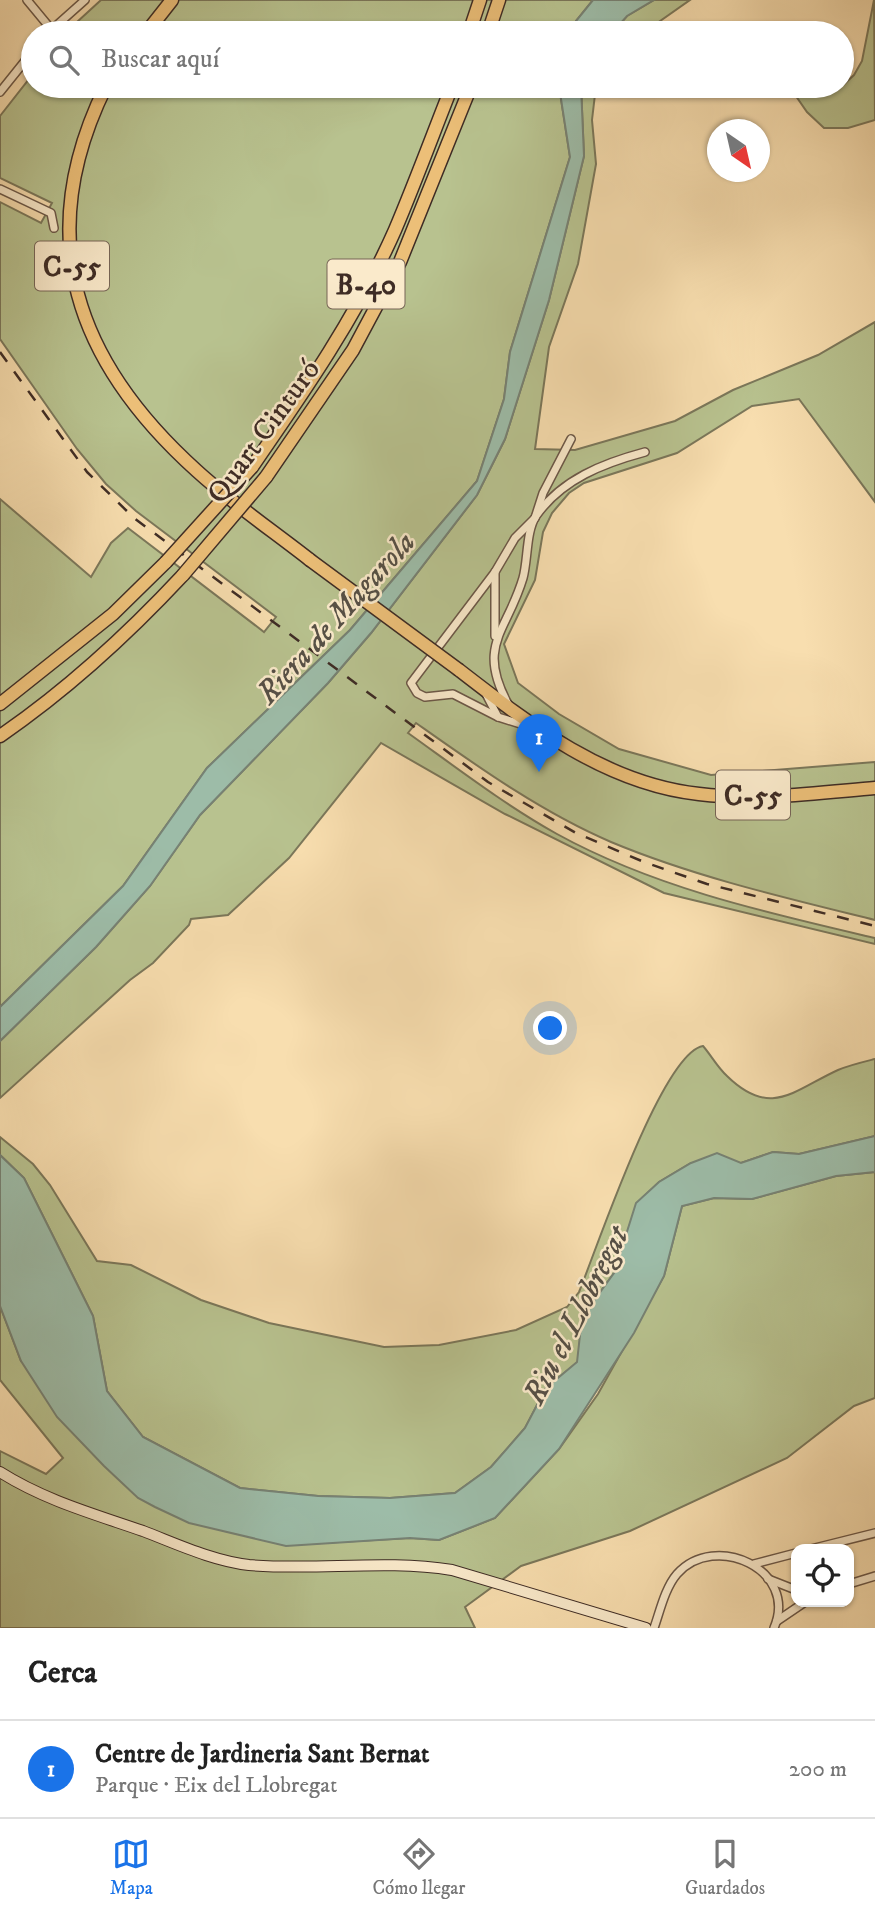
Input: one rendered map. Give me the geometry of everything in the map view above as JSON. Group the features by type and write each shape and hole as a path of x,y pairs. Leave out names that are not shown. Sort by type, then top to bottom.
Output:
{"highway":[{"path":"146,21 162,0"},
{"path":"155,21 172,0"},
{"path":"473,21 480,0"},
{"path":"492,21 499,0"},
{"name":"C-55","path":"100,98 90,119 72,177 69,214 75,287 94,341 132,402 198,472 310,560 479,686 543,731 611,770 654,785 699,794 767,795 875,788"},
{"name":"C-55","path":"108,98 85,159 78,197 78,255 95,322 120,374 157,429"},
{"name":"Quart Cinturó","path":"0,704 113,614 166,562 252,467 315,376 370,278 394,232 447,98"},
{"name":"Quart Cinturó","path":"0,736 78,677 132,628 183,575 265,477 353,350 394,273 466,98"}],"street":[{"path":"27,0 43,21"},
{"path":"61,21 85,0"},
{"path":"1,88 21,65"},
{"path":"0,189 51,213 54,228"},
{"path":"495,641 522,580 543,493 571,439"},
{"path":"543,731 498,717 453,694 425,697 417,693 411,683 495,572 503,554 558,492 601,464 645,452"},
{"path":"495,572 494,677 511,709"},
{"path":"494,677 479,686 498,717"},
{"path":"0,1472 64,1504 230,1562 277,1566 422,1565 452,1570 646,1628"},
{"path":"831,1544 875,1533"},
{"path":"653,1628 671,1582 686,1566 704,1557 719,1554 754,1564 791,1554"},
{"path":"754,1564 768,1579 776,1597 775,1625"},
{"path":"854,1582 875,1576"},
{"path":"768,1579 791,1588"},
{"path":"775,1625 798,1607"}],"green space":[{"path":"101,0 593,0 576,21 78,21"},
{"path":"654,0 690,0 660,21 623,21"},
{"path":"874,0 875,120 848,128 824,128 797,98 854,98 854,75 862,61"},
{"path":"21,89 21,98 561,98 570,157 510,352 504,399 477,481 350,630 207,768 123,886 0,1007 0,499 91,577 111,543 128,528 264,632 276,617 136,511 106,484 77,449 0,339 0,202 41,223 52,203 0,178 0,116"},
{"path":"582,98 595,98 592,120 596,164 578,264 549,347 535,449 575,450 675,421 733,390 818,355 875,322 875,502 799,399 752,406 677,453 584,483 569,493 552,513 543,532 535,580 504,644 518,683 559,714 619,749 711,775 875,762 875,920 708,876 611,842 535,803 416,723 408,733 519,811 594,853 633,870 713,897 875,938 875,944 664,893 505,814 381,743 289,858 228,915 191,919 189,925 153,963 130,980 0,1098 0,1041 96,947 150,886 200,815 328,683 371,633 477,495 505,439 549,300 584,156"},
{"path":"703,1046 723,1072 743,1089 757,1096 770,1098 782,1097 838,1070 875,1059 875,1136 799,1154 773,1152 741,1163 691,1163 659,1182 637,1203 614,1273 582,1317 578,1362 546,1388 525,1428 491,1467 455,1493 390,1498 318,1496 240,1488 143,1437 107,1391 93,1316 24,1178 0,1155 0,1137 33,1164 50,1185 97,1261 131,1265 201,1300 269,1323 384,1347 439,1345 516,1330 567,1307 579,1292 650,1115 669,1081 687,1057"},
{"path":"875,1172 875,1398 854,1406 787,1458 630,1531 521,1566 465,1607 475,1628 0,1628 0,1451 46,1474 63,1458 0,1380 0,1306 21,1361 286,1545 410,1538 439,1540 495,1518 559,1449 598,1394 664,1276 682,1206 714,1198 752,1199 836,1176"}],"shaded area":[{"path":"593,0 654,0 623,21 576,21"},
{"path":"561,98 582,98 584,156 549,300 505,439 477,495 371,633 328,683 200,815 150,886 96,947 0,1041 0,1007 123,886 207,768 350,630 477,481 504,399 510,352 570,157"},
{"path":"875,1136 875,1172 836,1176 752,1199 714,1198 682,1206 664,1276 634,1333 559,1449 495,1518 439,1540 410,1538 286,1546 189,1523 138,1498 57,1417 21,1361 0,1306 0,1155 24,1178 93,1316 107,1391 143,1437 240,1488 318,1496 390,1498 455,1493 491,1467 525,1428 546,1388 577,1362 582,1317 614,1273 636,1203 659,1182 691,1163 717,1153 741,1163 773,1152 799,1154"}],"railway":[{"path":"0,352 87,472 134,518 488,782 576,833 644,862 707,884 875,926"}],"place":[{"name":"Centre de Jardineria Sant Bernat","path":"539,772"}],"water label":[{"name":"Riera de Magarola","path":"335,617"},
{"name":"Riu el Llobregat","path":"575,1315"}]}
